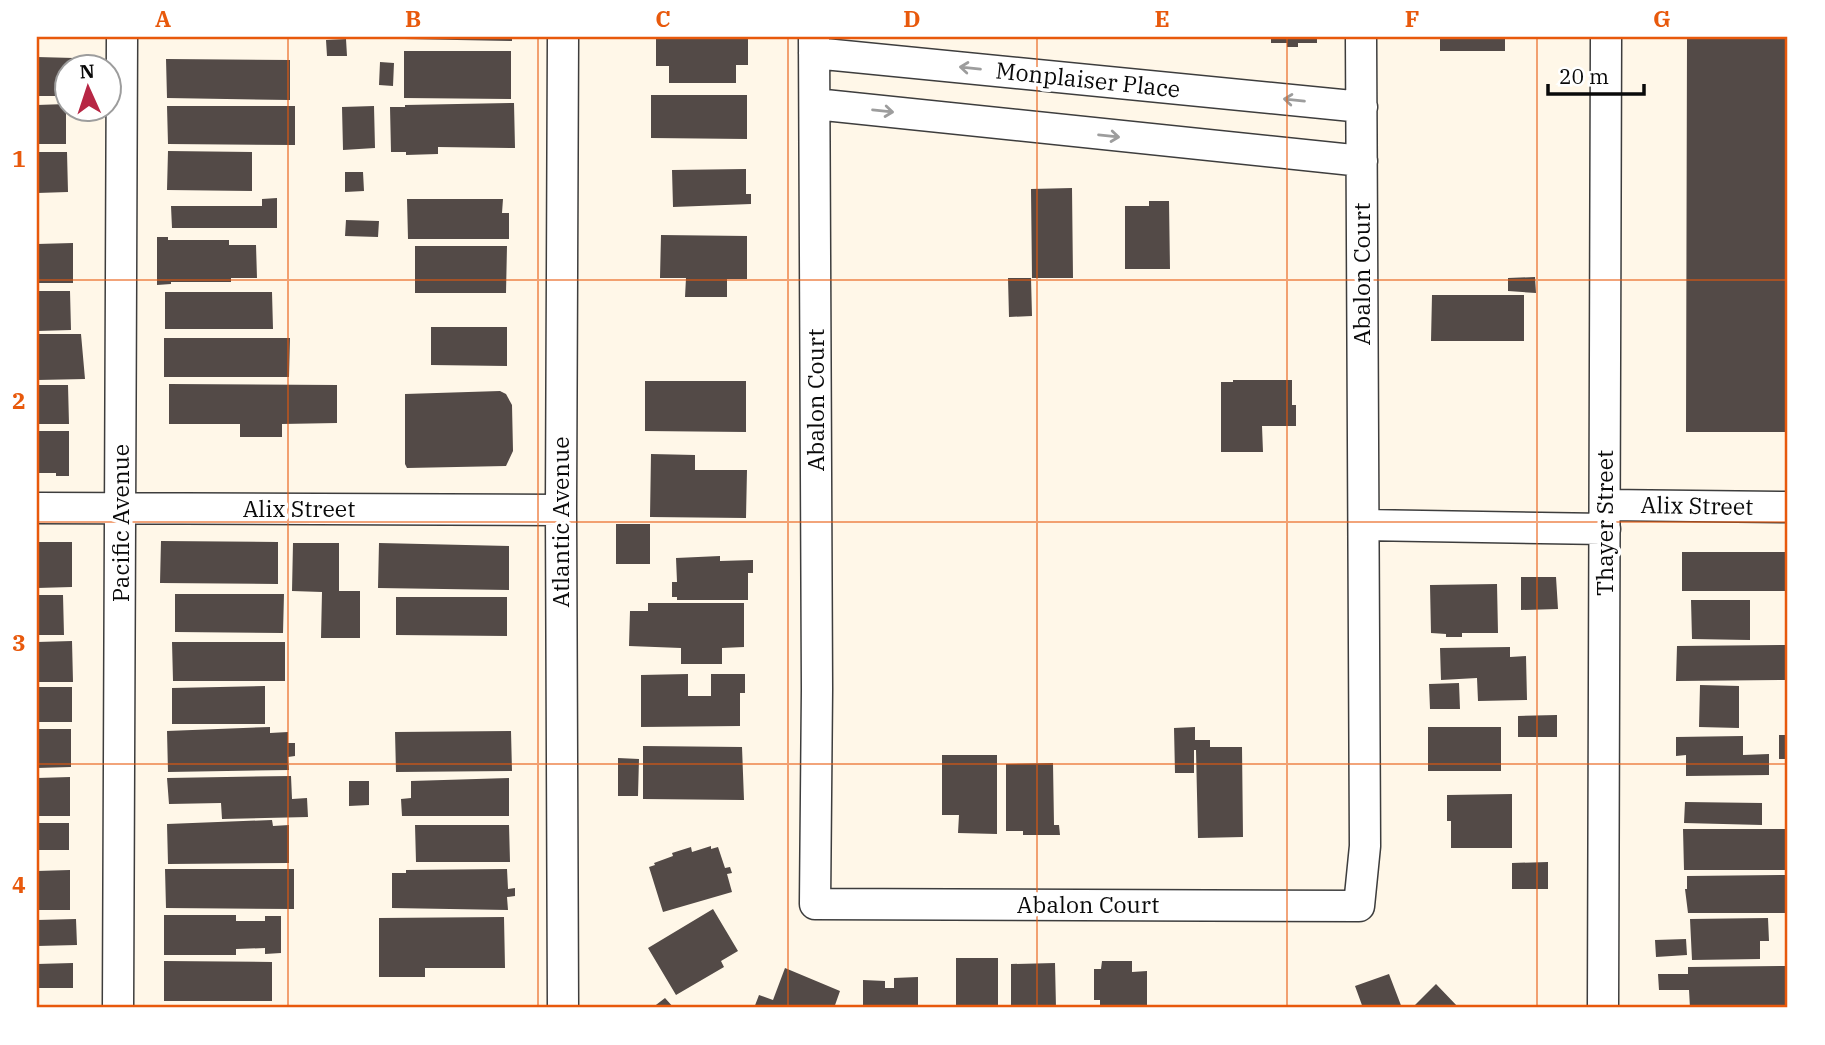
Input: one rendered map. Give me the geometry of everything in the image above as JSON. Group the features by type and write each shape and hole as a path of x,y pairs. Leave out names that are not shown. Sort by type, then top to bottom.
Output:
{"street":[{"name":"Pacific Avenue","path":"118,1008 122,37"},
{"name":"Atlantic Avenue","path":"563,37 563,1008"},
{"name":"Abalon Court","path":"814,45 815,904 1359,906 1365,846 1362,37"},
{"name":"Thayer Street","path":"1603,1008 1606,37"},
{"name":"Monplaiser Place","path":"814,45 1362,107"},
{"path":"815,104 1362,161"},
{"name":"Alix Street","path":"1364,525 1606,517 1788,507"},
{"name":"Alix Street","path":"37,508 561,510"}],"building":[{"path":"512,37 512,41 404,39"},
{"path":"656,37 748,37 748,65 736,65 736,83 669,83 669,66 656,66"},
{"path":"1271,37 1317,37 1317,43 1298,43 1298,47 1287,47 1287,43 1271,43"},
{"path":"1440,37 1505,37 1505,51 1440,51"},
{"path":"1687,37 1788,37 1788,432 1686,432"},
{"path":"346,39 347,56 327,56 326,40"},
{"path":"404,51 511,51 511,99 404,98"},
{"path":"37,57 52,57 52,96 37,96"},
{"path":"166,59 290,60 290,100 167,98"},
{"path":"380,62 394,63 393,86 379,85"},
{"path":"651,95 747,95 747,139 651,138"},
{"path":"514,103 515,148 438,147 438,154 406,155 406,152 391,152 390,107"},
{"path":"52,104 52,122 66,122 66,144 37,144 37,105"},
{"path":"167,106 295,106 295,145 168,144"},
{"path":"374,106 375,148 343,150 342,107"},
{"path":"168,151 252,152 252,191 167,190"},
{"path":"37,152 67,152 68,192 37,193"},
{"path":"746,169 746,194 751,194 751,204 673,207 672,170"},
{"path":"345,172 363,172 364,191 345,192"},
{"path":"1072,188 1073,278 1032,278 1031,189"},
{"path":"277,198 277,228 172,228 171,206 262,206 262,199"},
{"path":"407,199 503,199 502,213 509,213 509,239 408,239"},
{"path":"1149,201 1169,201 1170,269 1125,269 1125,206 1149,206"},
{"path":"346,220 379,221 378,237 345,236"},
{"path":"661,235 747,236 747,279 727,279 727,297 685,297 686,278 660,278"},
{"path":"157,237 168,237 168,240 229,240 229,245 256,245 257,278 231,278 231,282 171,282 157,285"},
{"path":"73,243 73,283 37,283 37,244"},
{"path":"415,246 507,246 506,293 415,293"},
{"path":"1535,277 1536,293 1508,291 1508,278"},
{"path":"1008,278 1031,278 1032,316 1009,317"},
{"path":"37,291 70,291 71,330 37,331"},
{"path":"165,292 272,292 273,329 165,329"},
{"path":"1432,295 1524,295 1524,341 1431,341"},
{"path":"431,327 507,327 507,366 431,365"},
{"path":"37,334 81,334 85,379 37,380"},
{"path":"164,338 290,338 289,377 164,377"},
{"path":"1292,380 1292,405 1296,405 1296,426 1262,426 1263,452 1221,452 1221,382"},
{"path":"645,381 746,381 746,432 645,431"},
{"path":"169,384 337,385 337,423 282,424 282,437 240,437 240,424 169,424"},
{"path":"37,385 68,385 69,424 37,424"},
{"path":"500,391 506,394 512,405 513,451 506,466 407,468 405,394"},
{"path":"37,431 69,431 69,476 37,473"},
{"path":"651,454 695,455 695,470 747,470 746,518 650,517"},
{"path":"616,524 650,524 650,564 616,564"},
{"path":"161,541 278,542 278,584 160,583"},
{"path":"37,542 72,542 72,587 37,588"},
{"path":"293,543 339,543 339,591 360,591 360,638 321,638 322,592 292,591"},
{"path":"379,543 509,546 509,590 378,588"},
{"path":"1682,552 1788,552 1788,591 1682,591"},
{"path":"720,556 720,561 753,560 753,573 748,573 748,600 677,600 677,597 672,597 672,582 677,582 676,558"},
{"path":"1521,577 1556,577 1558,609 1521,610"},
{"path":"1497,584 1498,633 1462,633 1462,637 1446,637 1446,634 1431,633 1430,585"},
{"path":"175,594 284,594 283,633 175,632"},
{"path":"37,595 63,595 64,635 37,635"},
{"path":"396,597 507,597 507,636 396,635"},
{"path":"1691,600 1750,600 1750,640 1692,639"},
{"path":"648,603 744,603 744,647 722,648 722,664 681,664 681,648 629,646 630,611 648,611"},
{"path":"72,641 73,682 37,682 37,642"},
{"path":"172,642 285,642 285,681 173,681"},
{"path":"1788,645 1788,680 1676,681 1677,646"},
{"path":"1510,647 1510,657 1526,656 1527,700 1478,701 1477,678 1441,680 1440,648"},
{"path":"688,674 688,696 711,696 711,674 745,674 745,693 740,693 740,726 641,727 641,675"},
{"path":"1459,683 1460,709 1430,709 1429,684"},
{"path":"1700,685 1739,686 1739,728 1699,727"},
{"path":"265,686 265,724 172,724 172,688"},
{"path":"37,687 72,687 72,722 37,722"},
{"path":"1557,715 1557,737 1518,737 1518,716"},
{"path":"270,727 270,733 288,732 288,743 295,743 295,756 288,757 289,770 168,772 167,731"},
{"path":"1195,727 1195,740 1210,740 1210,747 1242,747 1243,837 1198,838 1196,750 1194,773 1175,773 1174,728"},
{"path":"1428,727 1501,727 1501,771 1428,771"},
{"path":"37,729 71,729 71,767 37,768"},
{"path":"511,731 512,771 396,772 395,732"},
{"path":"1779,735 1788,735 1788,759 1779,759"},
{"path":"1743,736 1743,755 1769,754 1769,775 1686,776 1686,755 1676,756 1676,737"},
{"path":"643,746 742,747 744,800 643,799"},
{"path":"942,755 997,755 997,834 958,833 959,815 942,815"},
{"path":"618,758 639,759 638,796 618,796"},
{"path":"1053,763 1054,825 1059,825 1060,835 1023,835 1023,831 1006,831 1006,764"},
{"path":"291,776 292,799 307,798 308,817 222,819 221,803 169,804 167,778"},
{"path":"70,777 70,816 37,816 37,778"},
{"path":"509,778 509,816 402,816 401,799 411,798 411,781"},
{"path":"349,781 369,781 369,805 349,806"},
{"path":"1512,794 1512,848 1451,848 1447,795"},
{"path":"1685,802 1762,803 1762,825 1684,823"},
{"path":"272,820 273,826 289,825 289,863 168,864 167,824"},
{"path":"37,823 69,823 69,850 37,850"},
{"path":"415,825 509,825 510,862 416,862"},
{"path":"1683,829 1788,829 1788,870 1684,870"},
{"path":"711,846 711,849 718,847 725,868 730,867 732,873 727,874 732,892 663,912 649,867 673,856 672,853 691,847 692,852"},
{"path":"1548,862 1548,889 1512,889 1512,863"},
{"path":"165,869 294,869 294,909 166,908"},
{"path":"507,869 508,889 515,888 515,896 507,897 508,910 392,908 392,873 406,873 406,870"},
{"path":"70,870 70,910 37,910 37,871"},
{"path":"1788,875 1788,913 1688,913 1685,889 1687,876"},
{"path":"713,909 738,951 721,961 724,967 676,995 648,948"},
{"path":"164,915 236,915 236,921 265,921 265,916 281,916 281,953 265,954 265,948 236,949 236,955 164,955"},
{"path":"504,917 505,968 425,968 425,977 379,977 379,918"},
{"path":"1768,918 1769,941 1760,941 1760,959 1692,960 1690,919"},
{"path":"76,919 77,945 37,946 37,920"},
{"path":"1686,939 1687,955 1656,957 1655,940"},
{"path":"956,958 998,958 998,1008 956,1008"},
{"path":"164,961 272,962 272,1001 164,1001"},
{"path":"1102,961 1132,961 1132,972 1147,971 1147,1008 1100,1008 1100,1000 1094,1000 1094,969 1101,969"},
{"path":"73,963 73,988 37,988 37,964"},
{"path":"1055,963 1056,1008 1011,1008 1011,964"},
{"path":"1788,966 1788,1008 1690,1008 1689,990 1659,990 1658,974 1688,974 1688,967"},
{"path":"785,968 840,991 834,1008 754,1008 759,995 773,1000"},
{"path":"1389,974 1402,1008 1363,1008 1355,986"},
{"path":"918,977 918,1008 863,1008 863,980 885,981 885,988 894,988 894,978"},
{"path":"1436,984 1459,1008 1412,1008"},
{"path":"665,998 674,1008 652,1008"}]}
